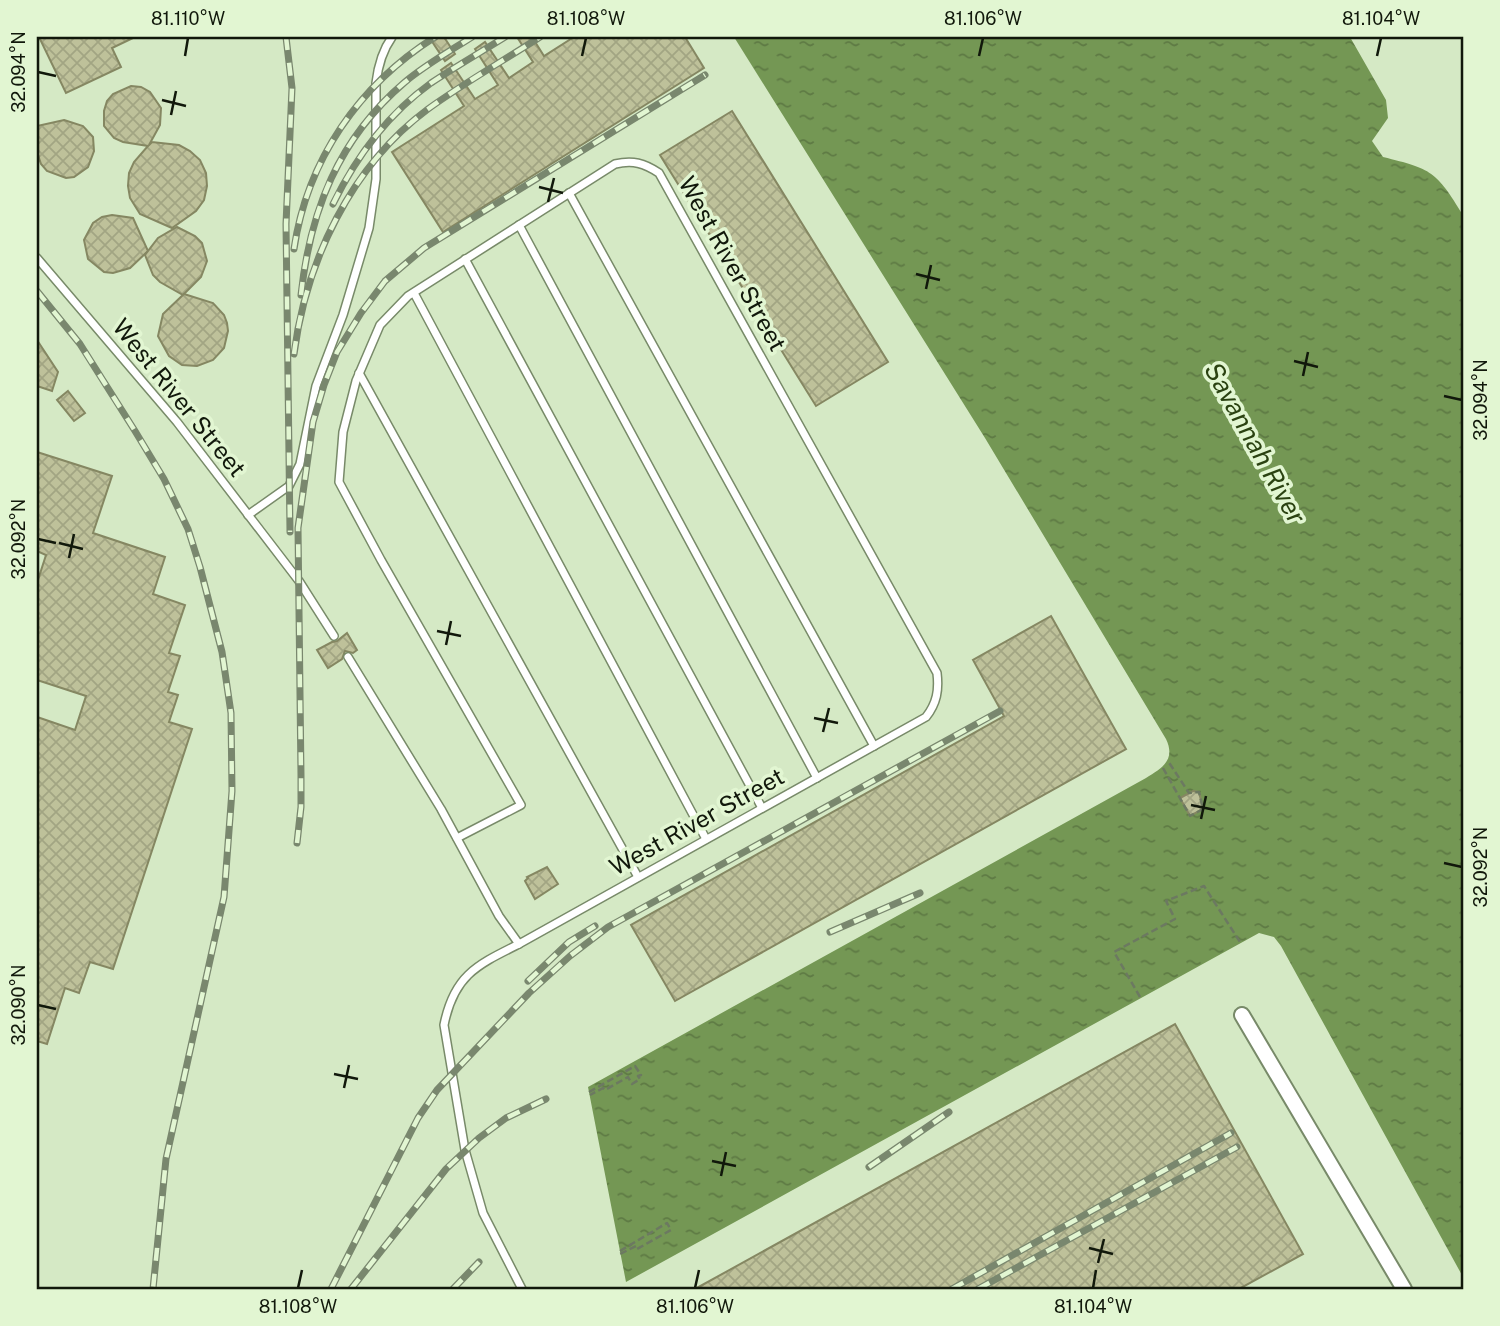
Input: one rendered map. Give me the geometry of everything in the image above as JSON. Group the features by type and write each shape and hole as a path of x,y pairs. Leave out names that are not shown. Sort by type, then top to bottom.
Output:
{"street":[{"path":"1242,1015 1404,1289"}],"lane":[{"path":"248,515 289,486 300,464 316,386 343,315 369,228 376,179 377,75 391,37"},
{"name":"West River Street","path":"457,838 521,805 381,561 339,482 342,432 359,373 380,325 393,310 465,259 615,164 628,161 646,164 659,173 937,673 939,687 934,706 926,717 478,965 458,985 447,1007 444,1025 465,1150 483,1213 522,1289"},
{"path":"569,193 874,746"},
{"path":"519,225 817,778"},
{"name":"West River Street","path":"37,258 177,422 299,581 334,636"},
{"path":"465,259 762,808"},
{"path":"414,293 706,839"},
{"path":"359,373 638,877"},
{"path":"348,657 457,838 499,916 519,944"}],"path":[{"path":"1163,768 1190,816 1203,809 1199,792 1189,793 1168,761"},
{"path":"1140,998 1114,952 1175,919 1166,901 1204,886 1240,942"},
{"path":"635,1066 641,1075 638,1076 640,1079 632,1084 628,1077 605,1090 604,1088 589,1093 635,1066"},
{"path":"667,1223 671,1230 637,1249 636,1246 620,1253 667,1223"}],"water":[{"name":"Savannah River","path":"734,37 1350,37 1386,100 1388,118 1372,141 1383,157 1423,169 1439,180 1463,215 1463,1277 1281,946 1274,937 1259,933 626,1282 588,1087 1146,778 1166,763 1169,753 1166,739 985,438"}],"building":[{"path":"39,37 135,37 112,48 121,67 66,93"},
{"path":"429,37 444,37 455,54 445,61"},
{"path":"517,37 532,37 544,56 574,37 685,37 704,68 443,232 392,152 464,106 441,70 451,63 475,99 498,85 475,49 485,42 509,78 533,62"},
{"path":"131,86 150,92 161,108 160,125 149,145 152,142 179,145 200,160 206,173 204,200 196,211 172,228 140,214 130,198 129,173 134,162 148,146 114,138 104,126 107,101 113,94"},
{"path":"732,111 888,362 816,406 660,155"},
{"path":"64,120 83,126 93,137 94,151 88,167 74,177 66,178 47,171 37,152 37,126"},
{"path":"112,215 133,218 148,251 130,268 113,273 104,272 88,259 84,240 93,223"},
{"path":"177,227 195,236 202,243 207,261 201,277 183,295 153,275 145,255 158,238"},
{"path":"184,294 213,303 224,315 227,323 224,348 213,360 197,366 182,365 169,356 158,336 163,314"},
{"path":"37,340 58,372 52,391 37,386"},
{"path":"68,391 85,413 74,421 57,400"},
{"path":"37,452 112,476 93,533 165,557 153,594 185,605 169,653 180,656 168,692 178,695 169,722 192,729 113,969 90,962 79,993 65,988 47,1044 37,1041 37,717 75,730 86,696 37,680 37,583 46,555 37,551"},
{"path":"1051,616 1126,749 675,1001 631,925 1004,716 973,660"},
{"path":"347,633 357,650 353,653 345,651 342,659 328,668 317,650"},
{"path":"1193,791 1199,792 1203,809 1190,816 1180,798"},
{"path":"547,867 558,884 535,899 525,881 527,877"},
{"path":"1175,1024 1303,1254 1239,1289 695,1289"}],"railway":[{"path":"286,37 292,88 286,224 290,532"},
{"path":"294,249 311,185 324,155 341,128 360,102 383,78 435,37"},
{"path":"301,295 305,264 320,206 345,152 382,104 405,82 472,37"},
{"path":"333,204 363,153 401,108 431,83 505,37"},
{"path":"294,354 309,284 321,251 355,187 376,158 428,109 540,37"},
{"path":"297,843 301,807 298,528 313,422 337,352 385,281 424,248 705,75"},
{"path":"37,291 80,344 164,479 188,529 222,652 231,713 232,791 224,897 166,1159 153,1289"},
{"path":"331,1289 418,1118 437,1090 529,993 570,956 608,927 1000,711"},
{"path":"830,932 920,893"},
{"path":"528,981 569,942 595,926"},
{"path":"351,1289 446,1169 479,1138 506,1118 546,1099"},
{"path":"869,1167 949,1112"},
{"path":"952,1289 1231,1133"},
{"path":"978,1289 1237,1147"},
{"path":"453,1289 479,1262"}]}
